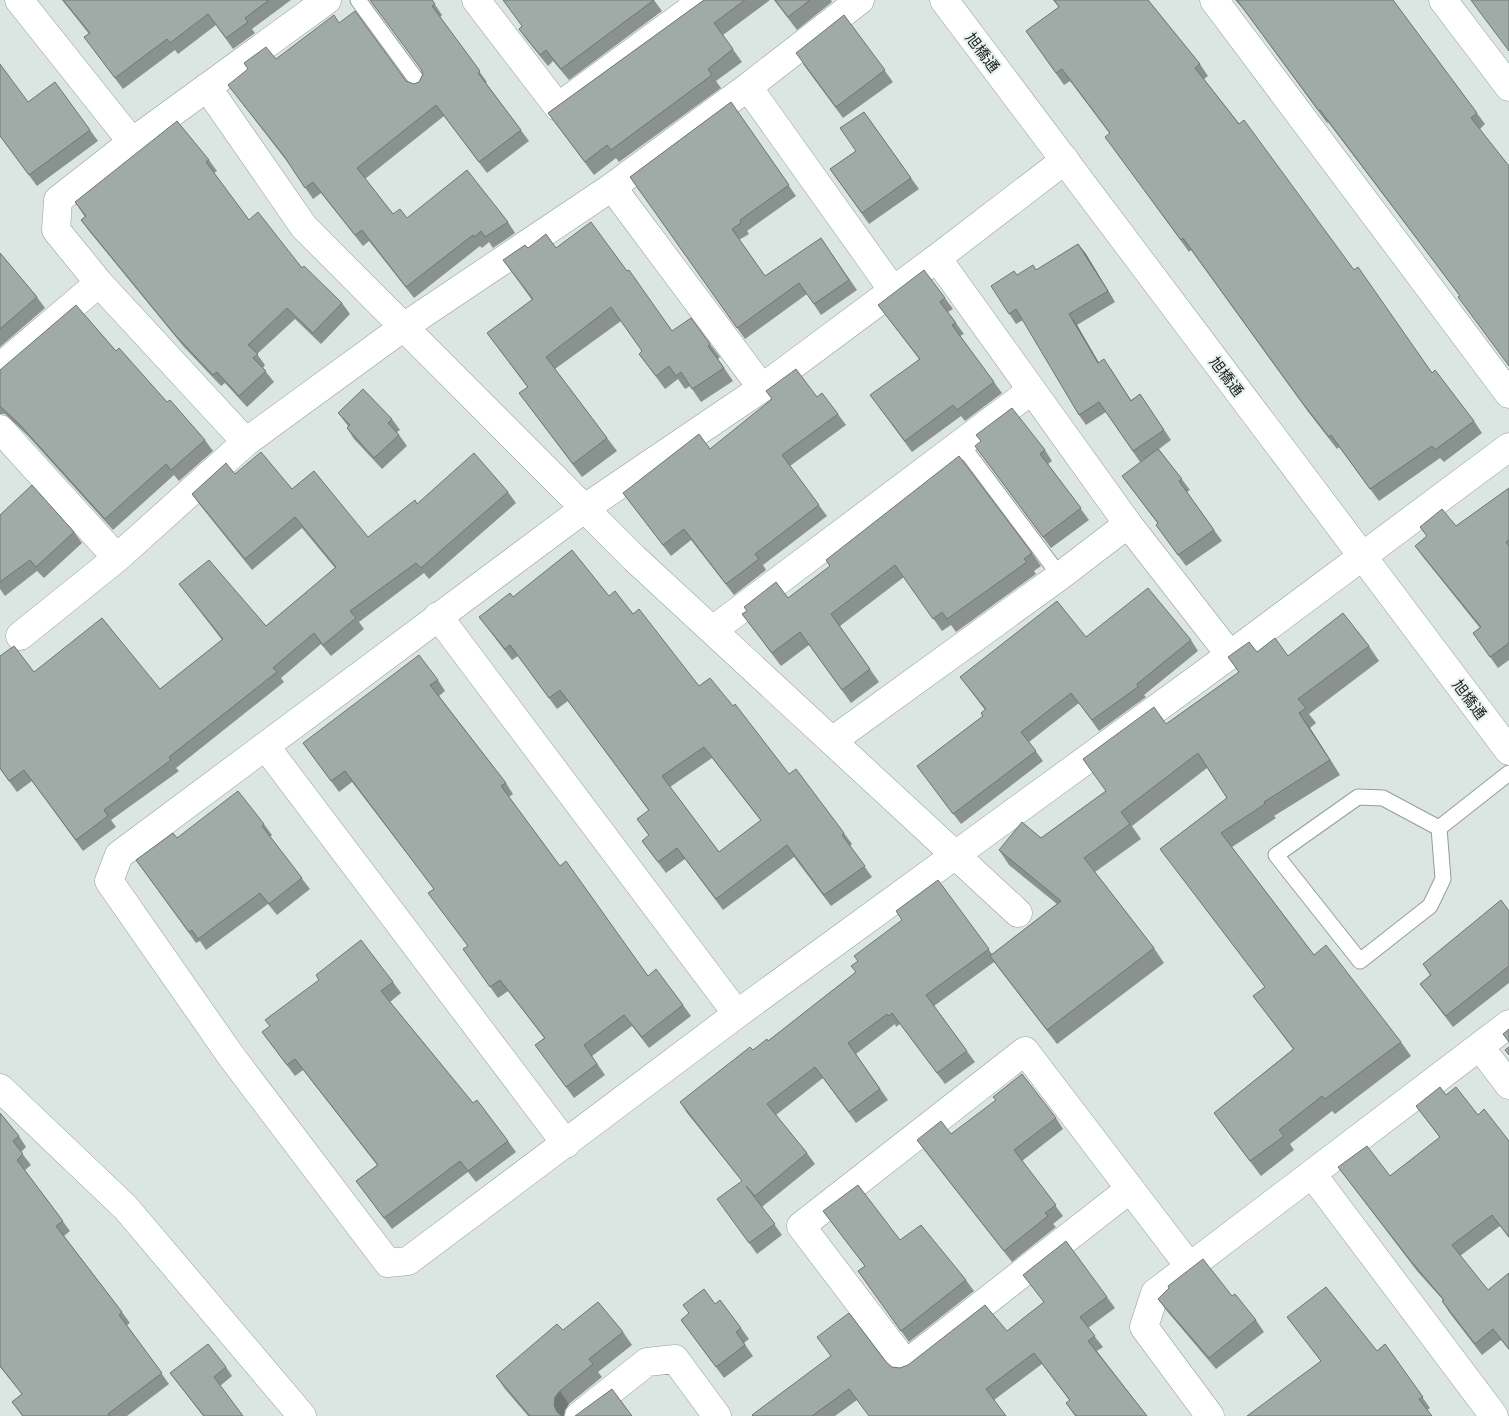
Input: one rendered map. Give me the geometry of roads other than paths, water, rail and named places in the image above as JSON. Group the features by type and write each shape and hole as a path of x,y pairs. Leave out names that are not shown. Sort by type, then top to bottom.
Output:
{"street":[{"path":"20,0 132,142"},
{"path":"246,442 98,283 56,230 58,200 132,142 327,0"},
{"path":"476,0 558,107 697,5 693,0"},
{"path":"20,636 117,558 246,442 405,326 612,187 748,87 860,0"},
{"name":"旭橋通","path":"944,0 1509,751"},
{"path":"1214,0 1509,394"},
{"path":"1443,0 1509,87"},
{"path":"207,87 304,227 405,326 634,558 1018,913"},
{"path":"748,87 892,289"},
{"path":"1065,160 762,388 586,508 438,616 266,747 119,855 109,880 237,1064 388,1263 408,1261 737,1014 1230,655 1361,555 1509,448"},
{"path":"612,187 762,388"},
{"path":"937,258 1128,524 1230,655"},
{"path":"0,367 98,283"},
{"path":"713,630 1032,390"},
{"path":"0,429 117,558"},
{"path":"832,741 1060,576 1128,524"},
{"path":"438,616 737,1014"},
{"path":"266,747 566,1144"},
{"path":"1210,1416 1144,1327 1155,1293 1509,1024"},
{"path":"1480,1047 1509,1085"},
{"path":"1130,1188 906,1364 801,1226 1025,1051 1190,1266"},
{"path":"0,1088 126,1208 302,1416"},
{"path":"1312,1174 1494,1416"},
{"path":"579,1416 647,1362 675,1359 717,1416"}],"lane":[{"path":"358,0 421,86"},
{"path":"961,444 1060,576"},
{"path":"1440,828 1509,773"},
{"path":"1358,797 1382,798 1440,828 1443,879 1430,906 1360,961 1276,855 1358,797"}]}
